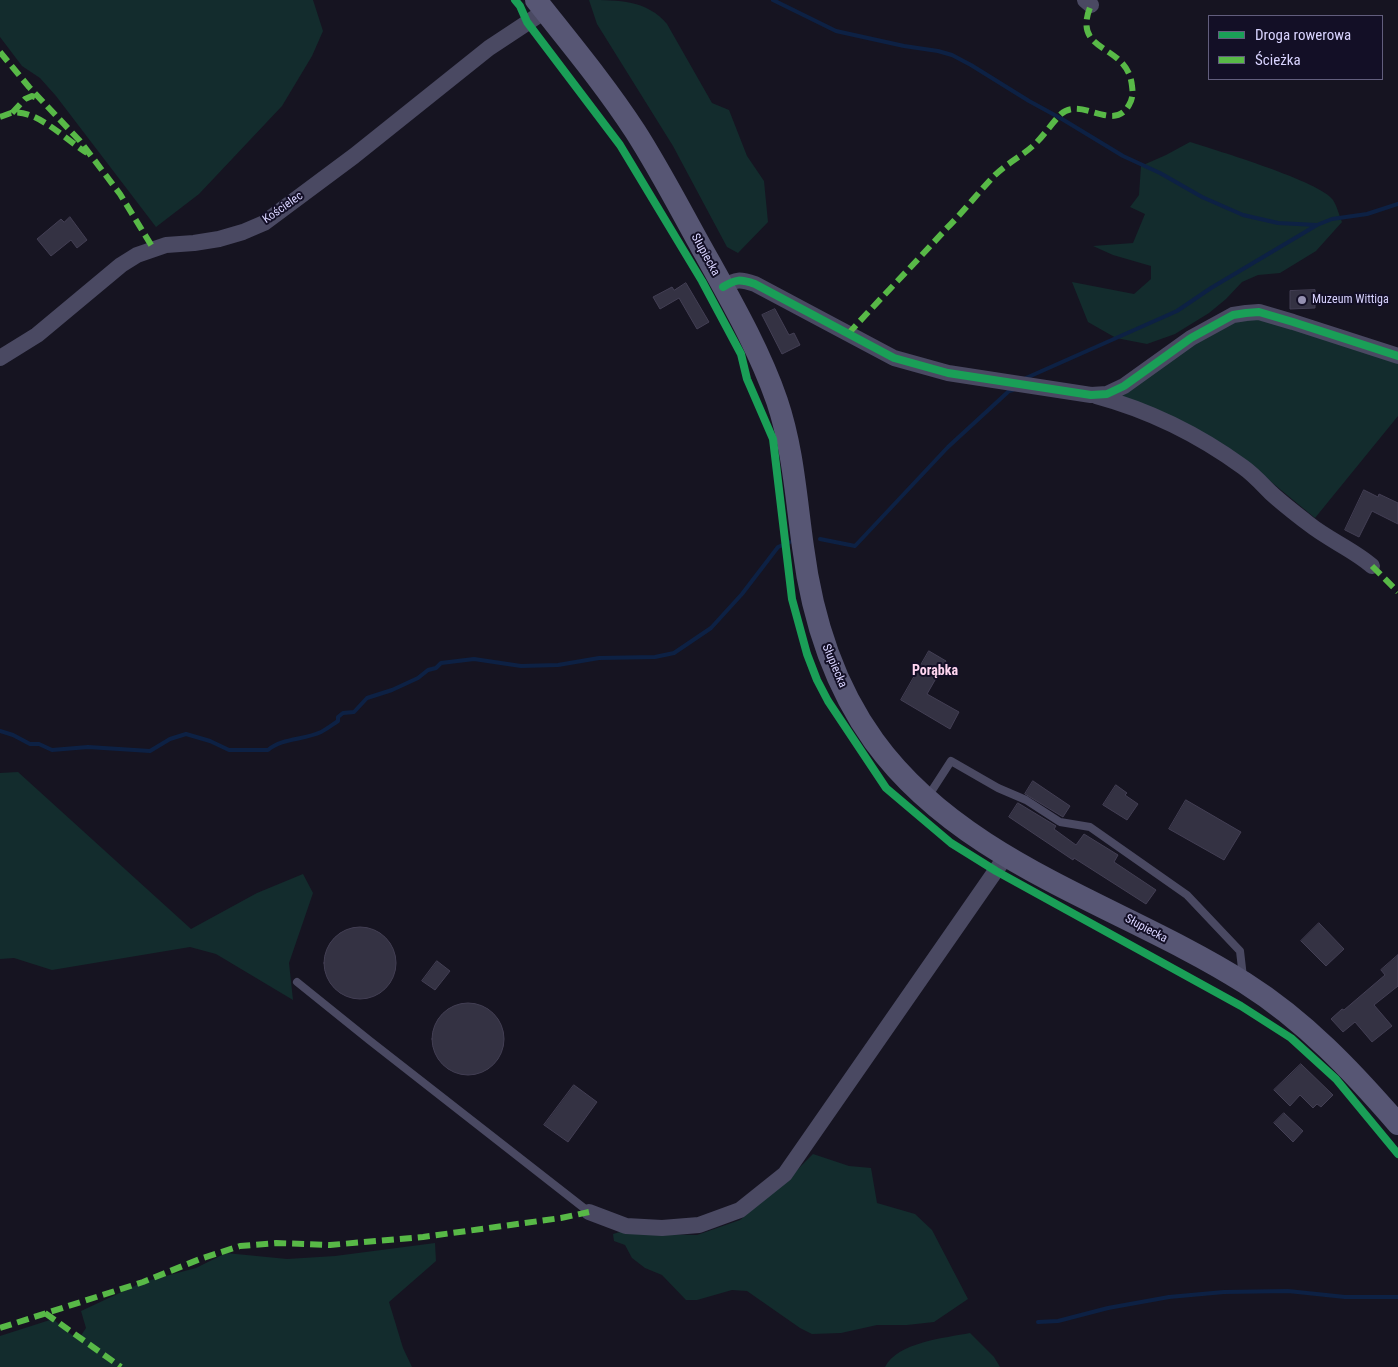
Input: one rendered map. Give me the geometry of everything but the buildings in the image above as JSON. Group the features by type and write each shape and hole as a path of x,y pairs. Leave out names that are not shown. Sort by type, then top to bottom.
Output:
{"main road":[{"name":"Słupiecka","path":"541,6 606,89 633,129 723,286 754,346 778,404 788,440 808,581 814,610 827,650 844,691 872,738 896,771 972,835 1006,856 1144,927 1244,982 1296,1019 1329,1049 1355,1075 1398,1124"}],"street":[{"name":"Kościelec","path":"0,358 37,335 120,266 137,255 166,245 219,239 264,223 354,156 541,6"},
{"path":"723,286 735,280 745,280 755,284 894,358 920,366 948,373 1091,395 1147,414 1183,430 1216,449 1244,468 1305,521 1330,539 1361,556 1372,566"},
{"path":"1091,395 1108,394 1124,386 1192,338 1233,315 1246,312 1260,312 1398,356"},
{"path":"589,1212 626,1226 662,1228 699,1225 740,1210 785,1174 1006,856"}],"lane":[{"path":"927,799 951,761 998,788 1026,800 1060,822 1090,827 1187,895 1240,951 1244,982"},
{"path":"297,982 589,1212"}],"green space":[{"path":"0,0 313,0 323,31 312,56 282,106 199,194 156,227 56,96 40,78 22,66 0,37"},
{"path":"589,0 611,0 631,3 650,10 659,16 667,24 712,103 729,110 747,156 764,181 768,222 738,253 727,247 673,146 597,24"},
{"path":"1190,142 1267,167 1310,184 1333,200 1342,222 1316,251 1280,273 1258,275 1242,282 1209,313 1175,334 1147,344 1116,338 1088,322 1072,282 1134,294 1151,279 1151,266 1113,255 1093,246 1133,243 1145,214 1130,207 1139,195 1141,166"},
{"path":"1254,319 1278,324 1398,363 1398,416 1315,518 1247,462 1122,396 1161,364 1205,336 1235,322"},
{"path":"18,772 191,929 257,893 303,874 313,893 289,963 293,1000 216,954 190,947 52,970 14,958 0,959 0,773"},
{"path":"813,1154 849,1166 871,1168 877,1203 915,1214 932,1230 968,1299 934,1322 907,1325 877,1325 841,1333 812,1334 800,1328 747,1291 732,1290 697,1300 686,1300 662,1275 645,1268 632,1258 625,1245 614,1241 613,1234 627,1230 655,1234 697,1235 740,1220 791,1176"},
{"path":"435,1243 436,1261 389,1302 403,1348 412,1367 0,1367 0,1336 53,1319 78,1340 86,1328 81,1311 143,1282 196,1268 226,1253 287,1259 335,1256"},
{"path":"970,1333 994,1357 1000,1367 885,1367 900,1352 923,1342"}],"waterway":[{"path":"773,0 836,31 952,55 1123,156 1160,173 1202,197 1243,215 1278,223 1317,225"},
{"path":"1026,378 1177,311 1211,288 1317,225 1332,219 1367,214 1398,204"},
{"path":"820,539 855,546 948,447 1009,391 1013,390"},
{"path":"0,731 30,744 39,744 52,750 88,747 150,751 170,739 186,734 210,741 229,750 268,750 280,743 321,732 338,721 338,717 343,713 354,712 367,698 392,690 418,678 441,663 474,659 521,666 558,665 599,658 655,657 674,653 711,628 742,594 778,547 790,542"},
{"path":"1038,1322 1058,1321 1108,1308 1169,1297 1224,1292 1288,1291 1345,1297 1398,1297"}],"marked path":[{"path":"848,334 994,176 1036,143 1061,114 1069,110 1078,109 1115,116 1123,113 1129,105 1133,91 1128,72 1121,62 1094,41 1088,33 1087,21 1091,5"},
{"path":"0,52 29,87 80,141 120,194 153,248"},
{"path":"12,113 25,99 32,96 40,99"},
{"path":"0,117 11,113 31,115 87,153"},
{"path":"1372,566 1398,592"},
{"path":"0,1328 143,1282 200,1259 240,1246 276,1243 330,1245 423,1237 561,1218 589,1212"},
{"path":"45,1313 121,1367"}],"cycle path":[{"path":"515,0 520,6 527,22 620,145 702,281 741,354 747,379 773,439 792,599 807,654 828,701 886,788 951,843 996,871 1241,1006 1291,1038 1336,1079 1398,1154"},
{"path":"723,287 731,282 738,281 755,284 894,358 948,373 1091,395 1107,394 1124,386 1191,338 1233,315 1246,313 1259,312 1398,356"}],"place":[{"name":"Muzeum Wittiga","path":"1302,300"}],"district":[{"name":"Porąbka","path":"935,671"}]}
